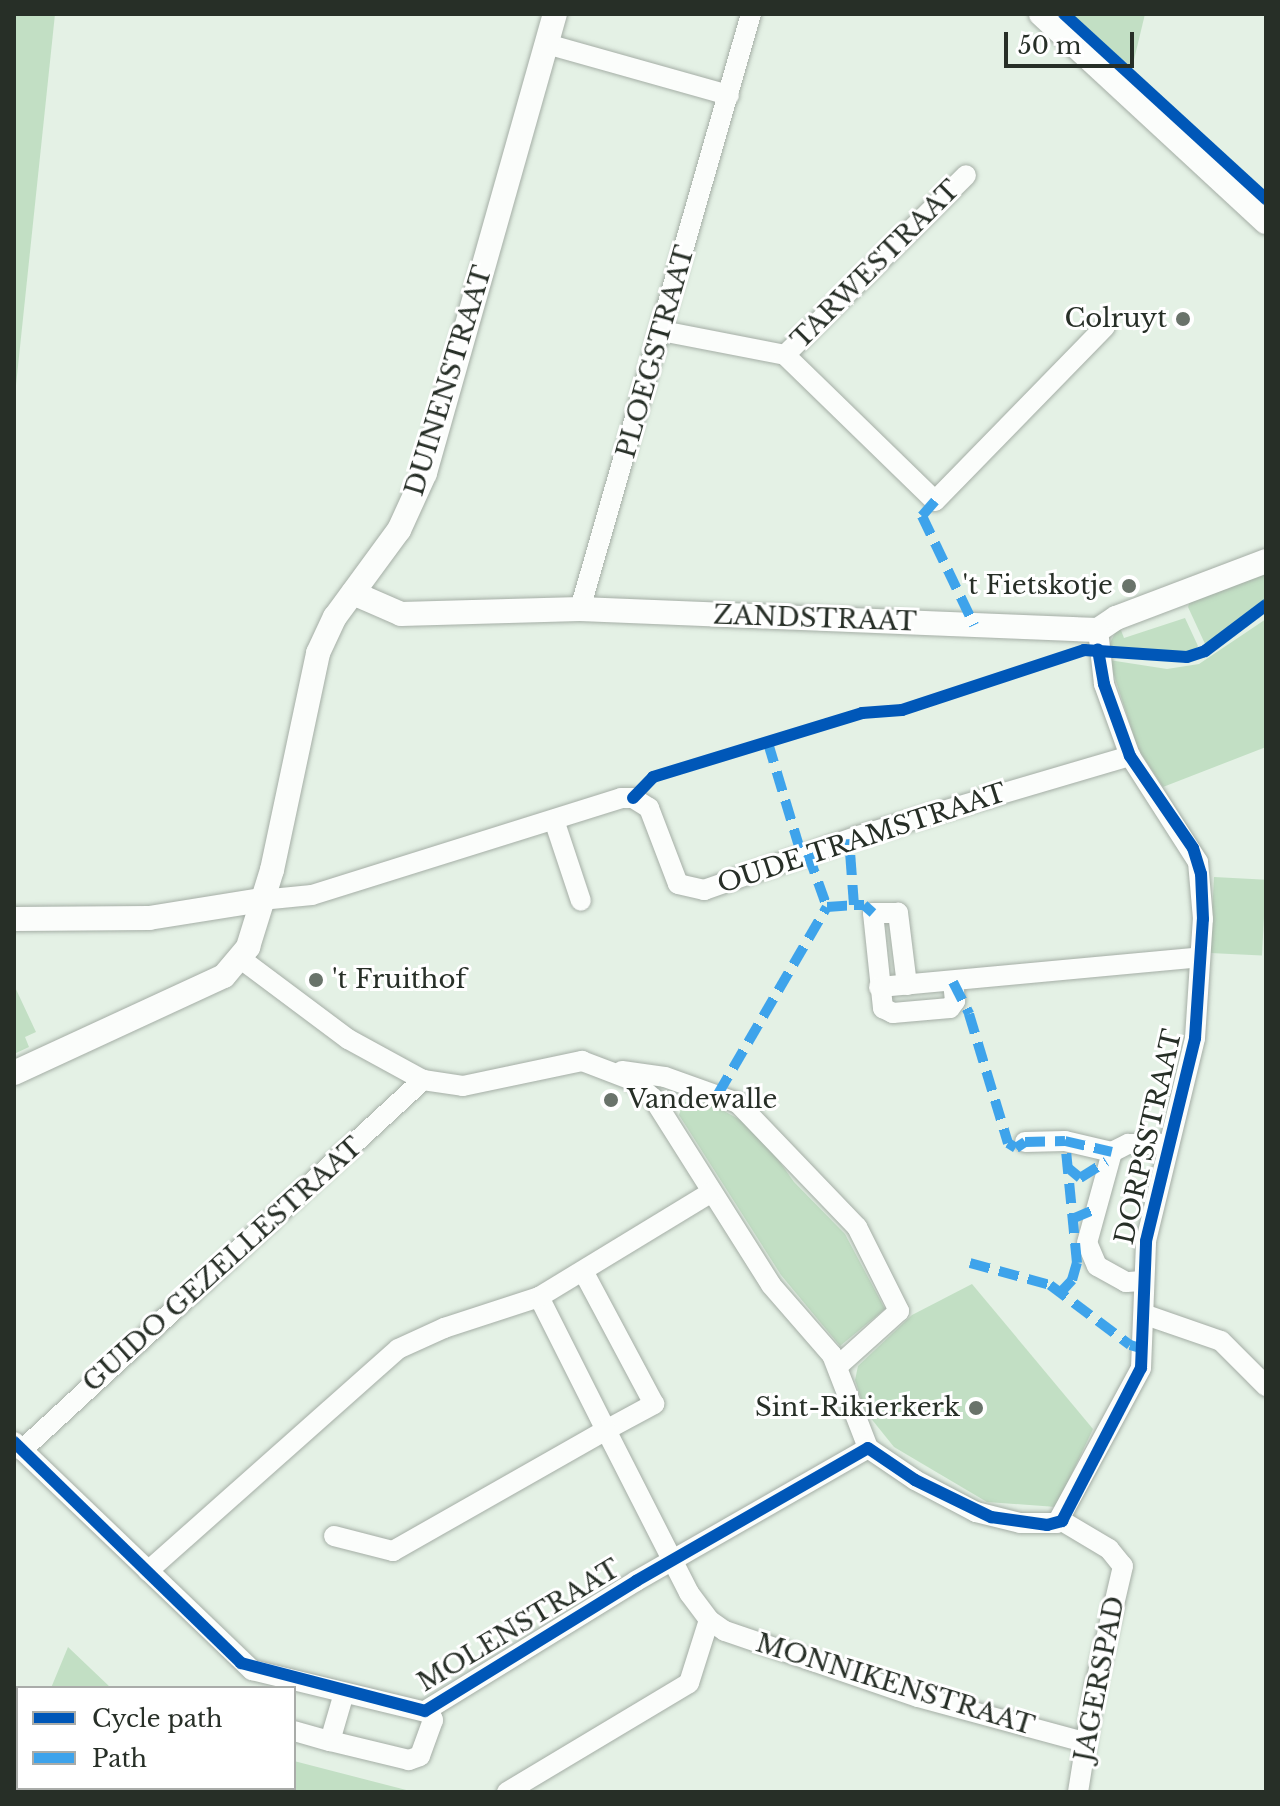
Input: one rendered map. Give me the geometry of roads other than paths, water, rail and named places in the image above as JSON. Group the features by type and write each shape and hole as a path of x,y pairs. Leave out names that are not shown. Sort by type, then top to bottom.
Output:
{"street":[{"name":"DUINENSTRAAT","path":"241,959 272,870 318,653 353,593 399,530 425,473 555,14"},
{"name":"PLOEGSTRAAT","path":"580,609 751,14"},
{"path":"1041,14 1266,222"},
{"path":"547,44 729,95"},
{"name":"TARWESTRAAT","path":"785,355 966,175"},
{"path":"662,331 785,355 935,501 1105,327"},
{"path":"1098,630 1116,618 1266,561"},
{"name":"ZANDSTRAAT","path":"353,593 401,614 580,609 1098,630"},
{"name":"DORPSSTRAAT","path":"1062,1521 1141,1368 1146,1315 1142,1281 1152,1207 1195,1038 1200,957 1198,862 1130,756 1104,684 1098,630"},
{"name":"OUDE TRAMSTRAAT","path":"261,900 312,895 621,798 641,801 655,819 671,874 695,891 858,836 1130,756"},
{"path":"554,820 581,901"},
{"path":"14,919 149,918 261,900"},
{"path":"907,985 898,913 873,913 883,1008 893,1013 950,1008 955,1001 953,982"},
{"path":"879,987 1200,957"},
{"path":"14,1073 208,984 234,970 241,959 348,1039 423,1080 463,1086 575,1061 665,1077 738,1103 857,1227 899,1311 838,1366"},
{"path":"610,1069 653,1098 771,1285 838,1366 868,1448 915,1480 983,1515 1047,1525 1062,1521"},
{"name":"GUIDO GEZELLESTRAAT","path":"18,1446 423,1080"},
{"name":"DORPSSTRAAT","path":"1025,1142 1065,1141 1112,1152 1128,1144 1168,1144"},
{"name":"DORPSSTRAAT","path":"1112,1152 1087,1243 1097,1266 1126,1282 1142,1281"},
{"path":"148,1571 398,1349 444,1328 539,1297 584,1273 712,1192"},
{"path":"334,1536 393,1551 654,1404 584,1273"},
{"path":"507,1792 689,1683 709,1620 674,1560 539,1297"},
{"path":"1146,1315 1221,1341 1266,1386"},
{"name":"MOLENSTRAAT","path":"18,1446 148,1571 249,1679 344,1693 425,1711 433,1720 417,1760 296,1732"},
{"name":"MOLENSTRAAT","path":"425,1711 674,1560 868,1448"},
{"name":"JAGERSPAD","path":"1062,1521 1109,1549 1123,1566 1084,1742 1078,1792"},
{"name":"MONNIKENSTRAAT","path":"709,1620 725,1631 806,1661 1084,1742"},
{"path":"330,1741 344,1693"}],"place":[{"name":"Colruyt","path":"1183,319"},
{"name":"'t Fietskotje","path":"1129,586"},
{"name":"'t Fruithof","path":"316,980"},
{"name":"Vandewalle","path":"611,1100"},
{"name":"Sint-Rikierkerk","path":"976,1408"}]}
